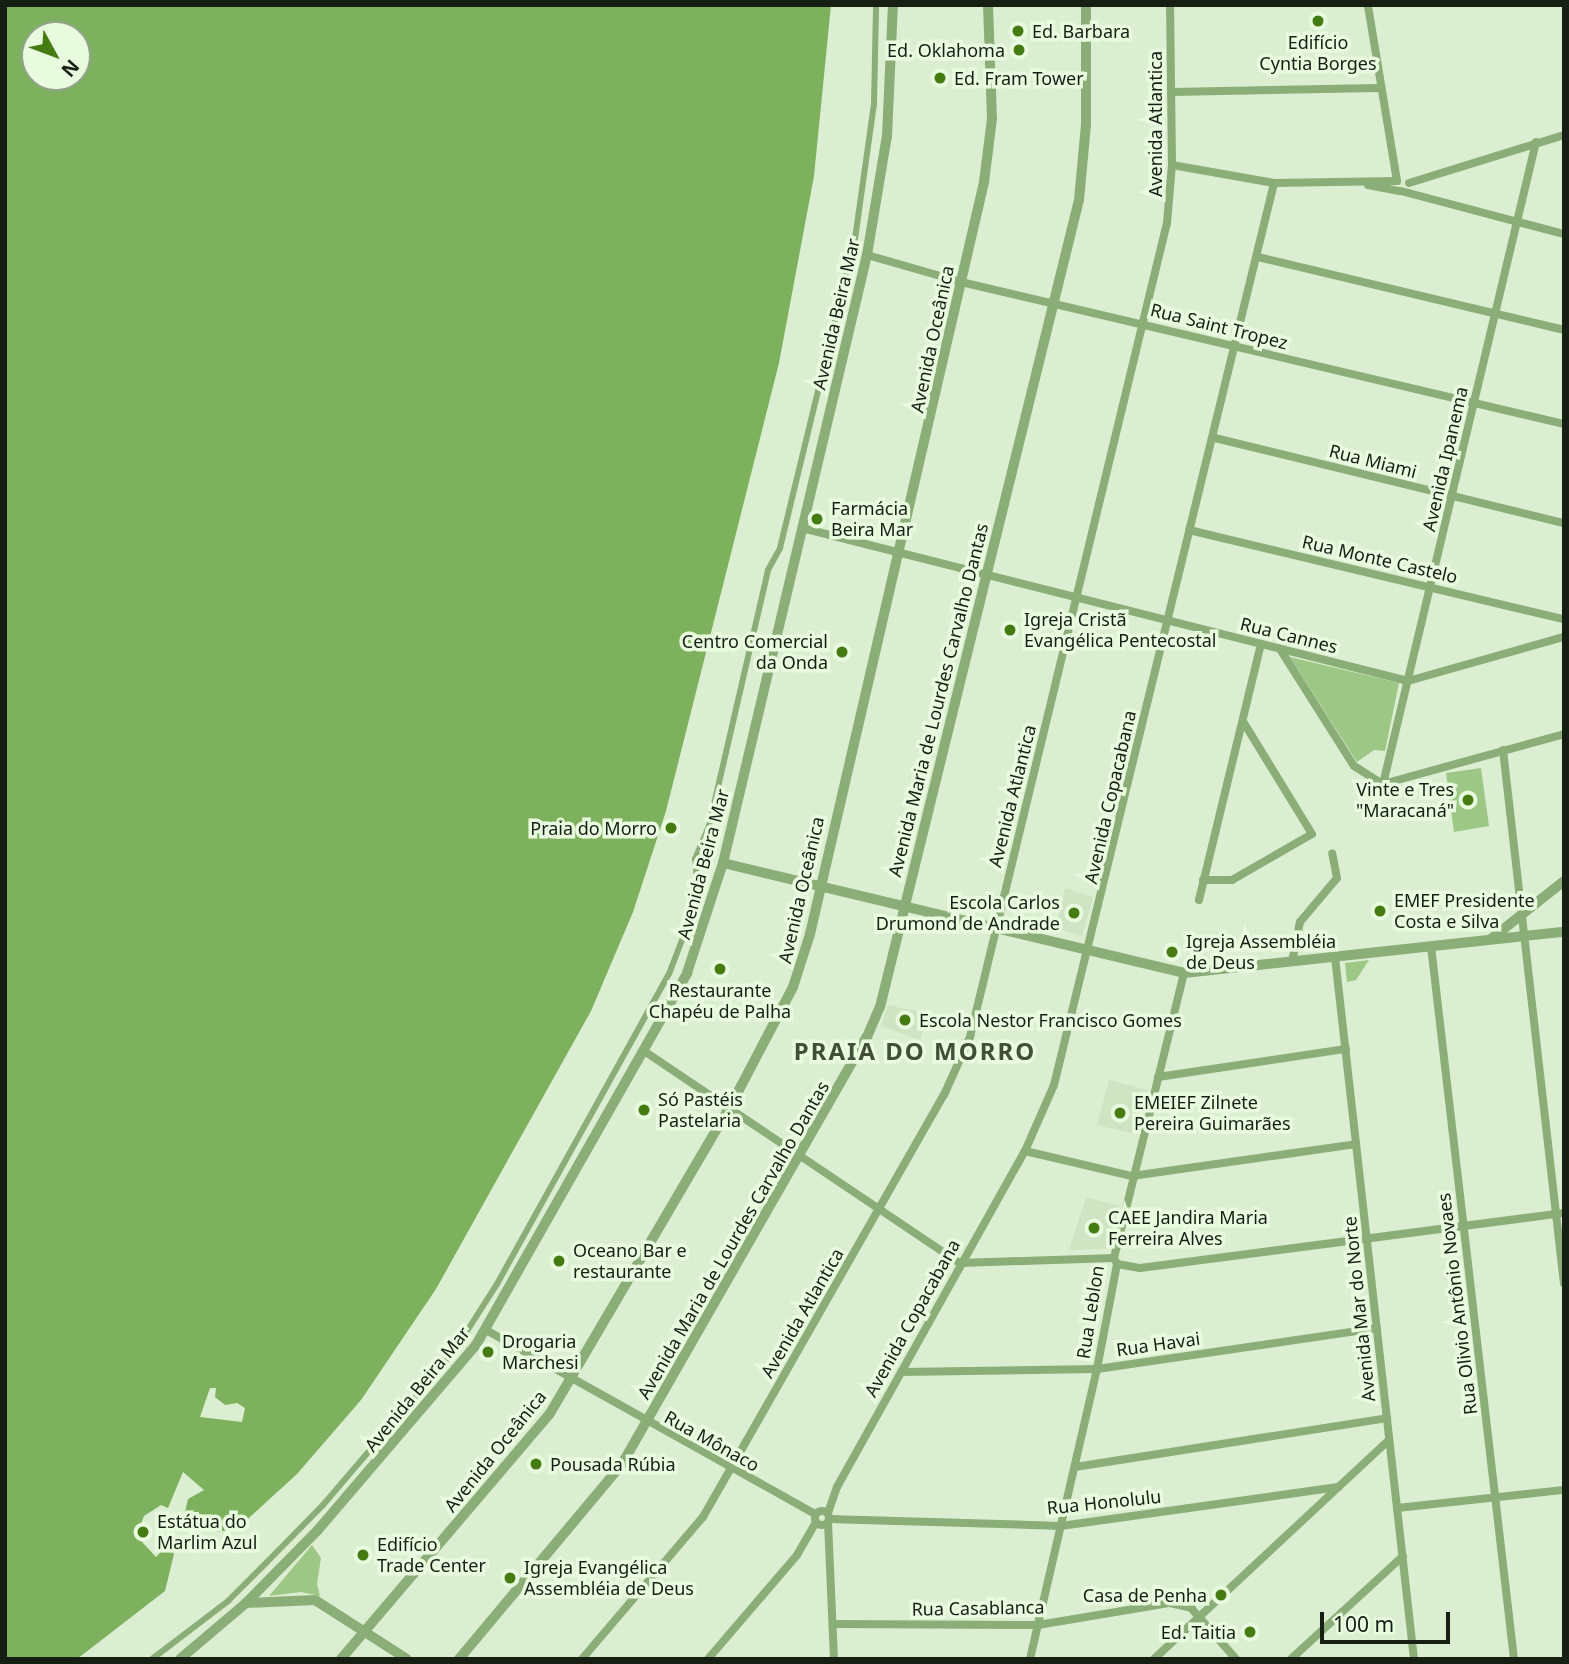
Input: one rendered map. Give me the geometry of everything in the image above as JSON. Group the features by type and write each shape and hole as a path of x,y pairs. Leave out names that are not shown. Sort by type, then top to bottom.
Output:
{"street":[{"path":"152,1659 228,1601 267,1562 323,1505 453,1353 497,1284 669,974 691,908 697,880 695,859 709,825 768,570 780,548 855,239 874,104 876,5"},
{"name":"Avenida Beira Mar","path":"180,1659 247,1603 347,1498 486,1330 687,973 723,863 867,255 887,136 893,5"},
{"name":"Avenida Oceânica","path":"341,1659 362,1630 530,1438 571,1380 730,1107 793,987 820,887 961,282 991,140 988,5"},
{"name":"Avenida Maria de Lourdes Carvalho Dantas","path":"459,1659 615,1473 872,1027 904,907 1084,170 1086,5"},
{"name":"Avenida Atlantica","path":"582,1659 696,1525 959,1067 996,929 1167,223 1172,165 1170,5"},
{"path":"1367,5 1378,88 1403,185 1430,199 1564,234"},
{"path":"1172,92 1378,88"},
{"path":"1172,165 1274,183 1403,185 1564,135"},
{"name":"Avenida Ipanema","path":"1383,784 1536,142"},
{"name":"Avenida Copacabana","path":"708,1659 822,1519 960,1263 1025,1151 1054,1085 1089,952 1189,530 1215,438 1274,183"},
{"name":"Rua Saint Tropez","path":"867,255 961,282 1564,424"},
{"path":"1258,257 1564,330"},
{"name":"Rua Miami","path":"1215,438 1564,523"},
{"name":"Rua Cannes","path":"802,528 1408,681 1564,637"},
{"name":"Rua Monte Castelo","path":"1189,530 1564,619"},
{"path":"1199,900 1261,644"},
{"path":"1280,649 1354,765 1383,784 1564,734"},
{"path":"1203,880 1232,880 1312,834 1244,723"},
{"path":"1503,750 1522,936 1560,1213 1564,1284"},
{"path":"1292,962 1300,922 1337,878 1332,852"},
{"path":"723,863 1089,952 1184,972 1564,932"},
{"path":"1490,940 1564,881"},
{"name":"Rua Olivio Antônio Novaes","path":"1431,946 1514,1659"},
{"name":"Avenida Mar do Norte","path":"1335,957 1414,1659"},
{"name":"Rua Leblon","path":"1030,1659 1097,1369 1132,1176 1184,972"},
{"path":"1158,1077 1346,1049"},
{"path":"644,1051 960,1263 1115,1261 1140,1268 1560,1213"},
{"path":"1025,1151 1132,1176 1356,1144"},
{"name":"Rua Havai","path":"901,1372 1097,1369 1377,1328"},
{"name":"Rua Mônaco","path":"486,1330 822,1519"},
{"path":"1075,1466 1387,1418"},
{"path":"1154,1659 1389,1440"},
{"name":"Rua Honolulu","path":"822,1519 1061,1526 1338,1487"},
{"path":"1397,1508 1564,1490"},
{"path":"822,1519 829,1533 834,1659"},
{"path":"1291,1659 1403,1556"},
{"path":"247,1603 306,1598 407,1659"},
{"name":"Rua Casablanca","path":"833,1624 1038,1625 1170,1603 1183,1604 1199,1618"},
{"path":"1199,1618 1236,1659"}],"shaded area":[{"path":"5,5 831,5 814,176 779,363 666,811 633,912 591,1011 436,1289 361,1400 297,1474 238,1528 218,1532 198,1526 185,1512 188,1499 204,1490 183,1472 168,1508 161,1505 144,1516 140,1526 142,1542 156,1557 168,1544 174,1554 165,1591 77,1659 5,1659","holes":["210,1388 216,1388 215,1397 225,1405 237,1403 245,1408 242,1422 200,1417"]},
{"path":"1290,657 1399,683 1385,751 1374,750 1357,762"},
{"name":"Vinte e Tres \"Maracaná\"","path":"1481,768 1489,826 1454,832 1446,773"},
{"name":"Escola Carlos Drumond de Andrade","path":"1065,888 1093,897 1082,936 1056,928"},
{"path":"1369,960 1356,980 1347,982 1345,963"},
{"name":"Escola Nestor Francisco Gomes","path":"888,1005 929,1014 920,1040 881,1026"},
{"name":"EMEIEF Zilnete Pereira Guimarães","path":"1109,1080 1147,1090 1135,1134 1097,1125"},
{"name":"CAEE Jandira Maria Ferreira Alves","path":"1086,1197 1119,1206 1107,1249 1069,1250"},
{"path":"312,1545 321,1558 317,1584 320,1596 301,1592 269,1596"}],"place":[{"name":"Edifício Cyntia Borges","path":"1318,21"},
{"name":"Ed. Barbara","path":"1018,31"},
{"name":"Ed. Oklahoma","path":"1019,50"},
{"name":"Ed. Fram Tower","path":"940,78"},
{"name":"Farmácia Beira Mar","path":"817,519"},
{"name":"Igreja Cristã Evangélica Pentecostal","path":"1010,630"},
{"name":"Centro Comercial da Onda","path":"842,652"},
{"name":"Vinte e Tres \"Maracaná\"","path":"1468,800"},
{"name":"Praia do Morro","path":"671,828"},
{"name":"EMEF Presidente Costa e Silva","path":"1380,911"},
{"name":"Escola Carlos Drumond de Andrade","path":"1074,913"},
{"name":"Igreja Assembléia de Deus","path":"1172,952"},
{"name":"Restaurante Chapéu de Palha","path":"720,969"},
{"name":"Escola Nestor Francisco Gomes","path":"905,1020"},
{"name":"Só Pastéis Pastelaria","path":"644,1110"},
{"name":"EMEIEF Zilnete Pereira Guimarães","path":"1120,1113"},
{"name":"CAEE Jandira Maria Ferreira Alves","path":"1094,1228"},
{"name":"Oceano Bar e restaurante","path":"559,1261"},
{"name":"Drogaria Marchesi","path":"488,1352"},
{"name":"Pousada Rúbia","path":"536,1464"},
{"name":"Estátua do Marlim Azul","path":"143,1532"},
{"name":"Edifício Trade Center","path":"363,1555"},
{"name":"Igreja Evangélica Assembléia de Deus","path":"510,1578"},
{"name":"Casa de Penha","path":"1221,1595"},
{"name":"Ed. Taitia","path":"1250,1632"}],"district":[{"name":"PRAIA DO MORRO","path":"915,1051"}]}
